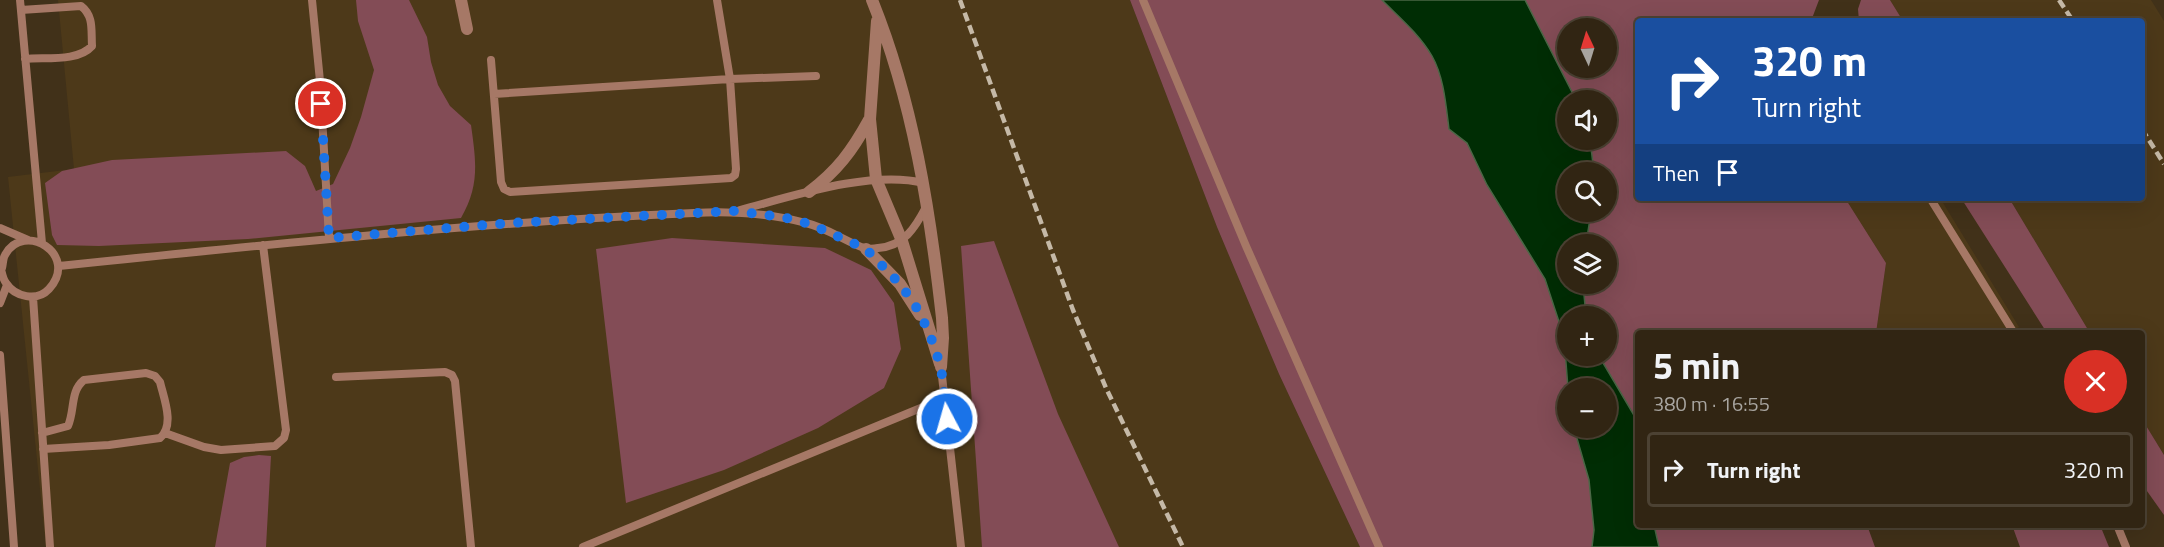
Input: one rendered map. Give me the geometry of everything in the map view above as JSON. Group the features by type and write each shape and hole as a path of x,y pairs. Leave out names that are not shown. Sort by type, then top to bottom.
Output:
{"street":[{"path":"461,0 467,29"},
{"path":"872,0 904,97 924,183 942,318 941,367"},
{"path":"878,14 870,119 876,179 903,241 941,367"},
{"path":"809,192 829,177 842,163 870,119"},
{"path":"866,249 900,284 915,305 929,332"}],"lane":[{"path":"20,0 42,243"},
{"path":"312,0 320,81 329,238"},
{"path":"491,60 501,182 504,189 510,192 731,178 735,175 736,169 730,79 717,0"},
{"path":"1143,0 1246,246 1379,547"},
{"path":"21,10 81,6 88,12 91,19 92,46 87,51 77,56 25,59"},
{"path":"494,94 730,79 816,76"},
{"path":"734,211 809,192 876,179 906,179 924,183"},
{"path":"1932,201 2012,330"},
{"path":"59,266 329,238 511,223 734,211 782,217 810,224 866,249 884,248 903,241 918,224 926,207"},
{"path":"0,228 28,240 42,243 54,252 59,266 56,281 47,292 33,297 18,295 7,285 1,267 5,255 14,245 28,240"},
{"path":"165,433 204,447 221,450 275,446 284,438 286,430 263,245"},
{"path":"0,303 7,285"},
{"path":"33,297 50,547"},
{"path":"0,355 14,547"},
{"path":"941,367 961,547"},
{"path":"336,377 445,372 452,375 471,547"},
{"path":"42,433 68,426 73,415 75,391 84,380 146,373 155,376 159,382 168,426 160,438 109,445 43,449"},
{"path":"583,547 945,398"},
{"path":"2118,528 2126,547"}],"shaded area":[{"path":"58,0 1130,0 1217,227 1279,374 1360,547 46,547 8,177 74,169"},
{"path":"356,0 409,0 427,37 438,85 450,106 471,125 475,162 474,184 461,218 248,239 99,246 57,245 52,235 45,183 62,171 112,160 286,151 305,166 316,191 333,184 350,148 374,70 358,21"},
{"path":"1130,0 1382,0 1415,33 1432,56 1444,92 1449,129 1467,143 1487,185 1545,279 1557,316 1557,366 1566,366 1567,378 1557,378 1557,438 1577,438 1589,480 1594,531 1592,547 1360,547 1279,374 1217,227"},
{"path":"1382,0 1525,0 1557,63 1557,78 1565,78 1571,90 1557,90 1557,150 1591,150 1593,162 1557,162 1557,222 1589,222 1588,234 1557,234 1557,294 1584,294 1585,306 1557,306 1557,316 1545,279 1487,185 1467,143 1449,129 1442,82 1427,48"},
{"path":"1525,0 1819,0 1812,18 1635,18 1635,201 1847,201 1886,263 1876,330 1635,330 1635,417 1617,386 1617,378 1612,378 1605,366 1617,366 1617,306 1585,306 1584,294 1617,294 1617,234 1588,234 1589,222 1617,222 1617,162 1593,162 1591,150 1617,150 1617,90 1571,90 1565,78 1617,78 1617,18 1557,18 1557,63"},
{"path":"1861,0 1890,0 1901,18 1859,18 1858,9"},
{"path":"1890,0 2151,0 2164,21 2164,455 2145,424 2145,330 2088,330 2011,201 2145,201 2145,18 1901,18"},
{"path":"1847,201 1942,201 2019,327 2014,330 1876,330 1886,263"},
{"path":"1963,201 2011,201 2088,330 2045,330"},
{"path":"672,238 825,248 871,270 894,303 901,349 884,388 818,428 724,470 626,503 596,249"},
{"path":"994,241 1058,414 1119,547 982,547 961,246"},
{"path":"1566,366 1605,366 1612,378 1567,378"},
{"path":"1617,386 1635,417 1635,528 1655,528 1659,547 1592,547 1594,530 1589,480 1577,438 1617,438"},
{"path":"2145,424 2164,455 2164,515 2145,488"},
{"path":"271,456 266,547 215,547 230,463 244,457"},
{"path":"1655,528 1868,528 1875,547 1659,547"},
{"path":"2013,528 2101,528 2109,547 2020,547"}],"railway":[{"path":"960,0 1073,310 1106,388 1183,547"},
{"path":"2059,0 2071,18"},
{"path":"2145,134 2164,164"}],"route":[{"path":"321,104 329,238 597,217 734,211 782,217 810,224 866,249 885,266 915,305 929,332 941,367 947,419"}]}
